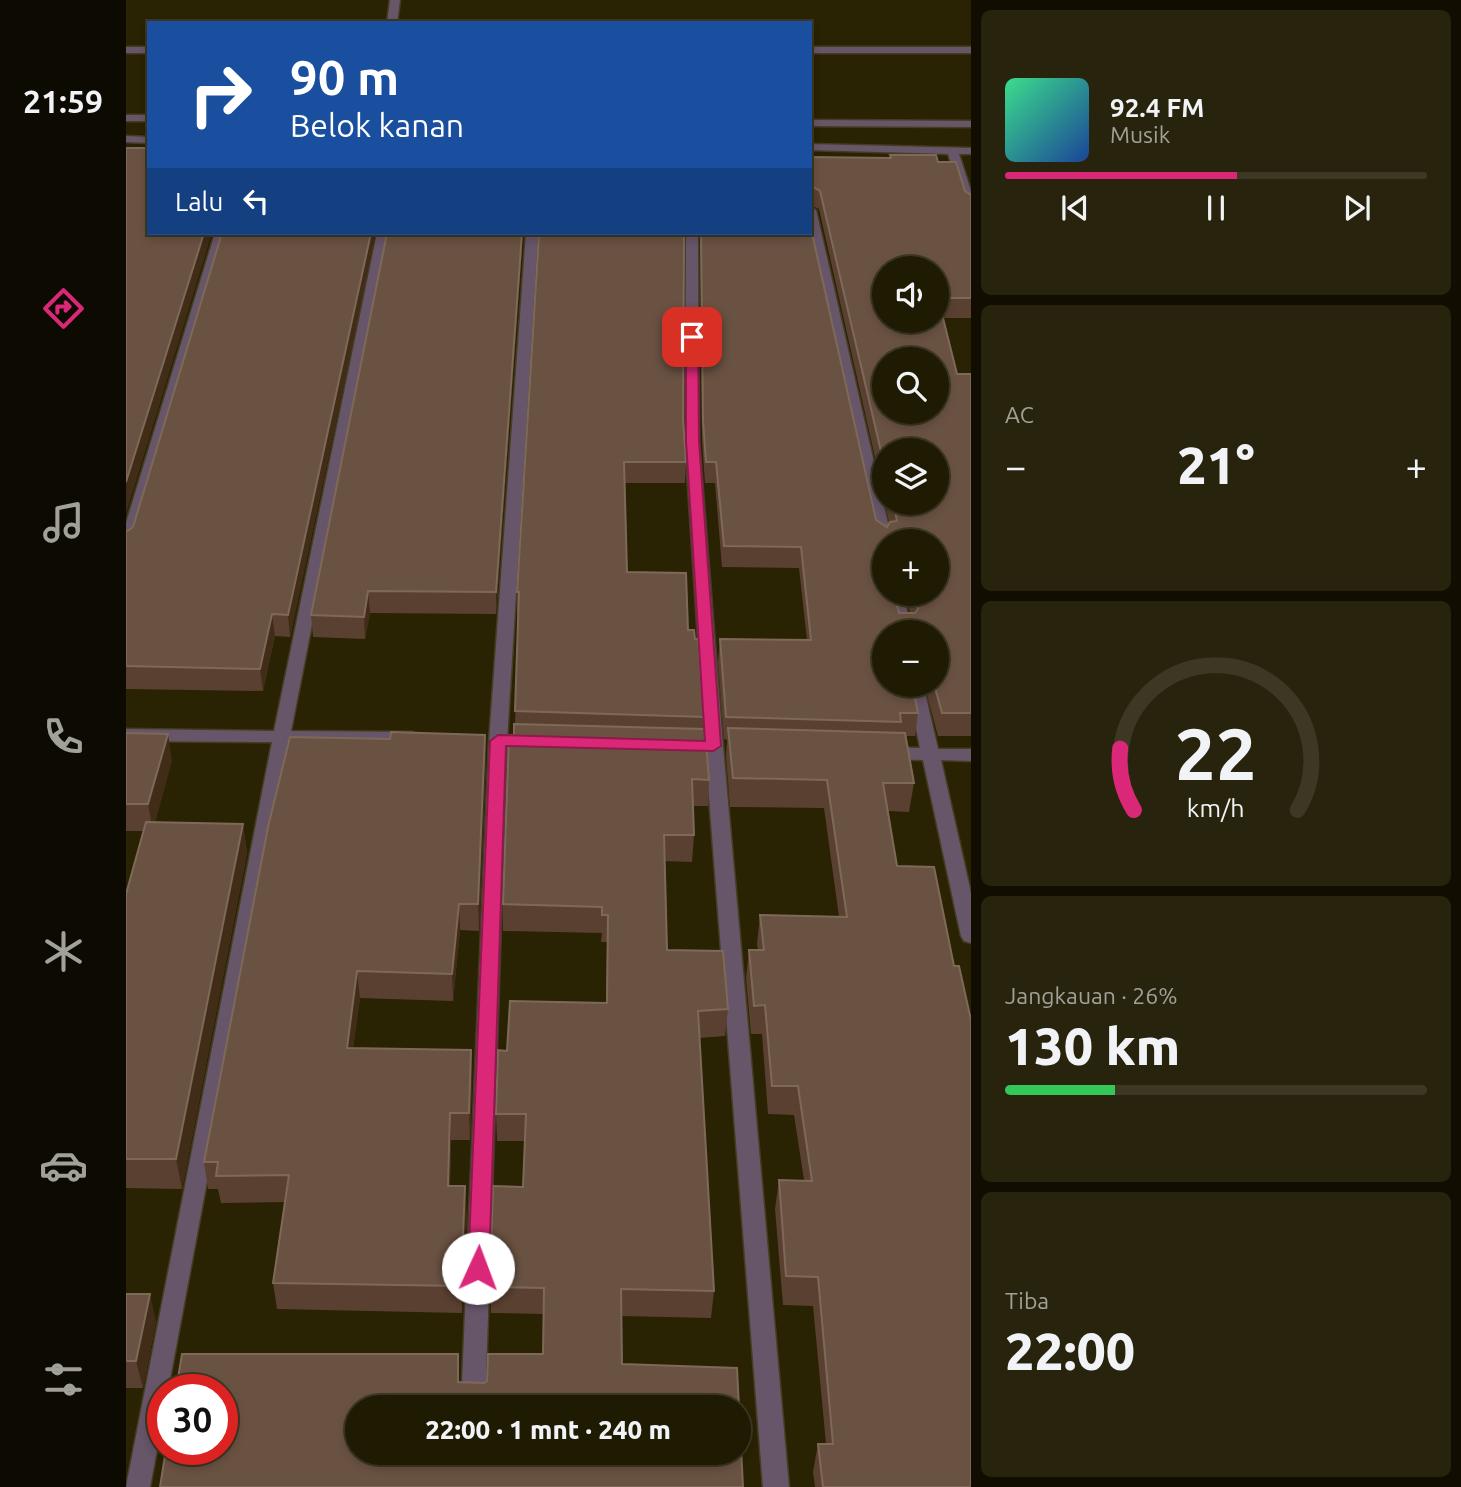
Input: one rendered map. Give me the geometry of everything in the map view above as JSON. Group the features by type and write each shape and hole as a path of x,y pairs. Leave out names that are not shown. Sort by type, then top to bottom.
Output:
{"street":[{"path":"391,21 396,0"},
{"path":"126,50 147,50"},
{"path":"812,50 971,51"},
{"path":"126,118 147,118"},
{"path":"812,123 971,124"},
{"path":"126,139 147,140"},
{"path":"812,146 971,150"},
{"path":"952,150 971,209"},
{"path":"812,219 881,529"},
{"path":"126,548 220,235"},
{"path":"137,1487 282,735 383,235"},
{"path":"473,1395 498,741 533,235"},
{"path":"692,235 692,441 714,746 776,1487"},
{"path":"918,697 971,936"},
{"path":"126,735 430,739"},
{"path":"863,752 971,755"},
{"path":"470,1487 471,1465"}],"building":[{"path":"126,148 147,148 147,235 203,235 126,482"},
{"path":"890,155 936,155 938,162 956,162 965,191 971,195 971,298 949,298 949,256 872,256 872,333 947,333 957,374 971,374 971,713 942,713 938,697 949,697 949,620 872,620 872,697 915,697 918,713 900,713 901,722 726,717 720,639 811,640 801,547 724,546 716,462 706,462 701,235 812,233 872,502 872,515 887,527 890,522 897,521 896,515 949,515 949,438 878,438 875,424 949,424 949,347 872,347 872,413 820,191 812,187 812,157 891,158"},
{"path":"221,235 371,235 288,615 272,614 260,669 126,666 126,532 133,527"},
{"path":"387,235 522,235 496,592 368,591 364,617 311,615"},
{"path":"539,235 684,235 683,420 686,462 624,462 627,572 686,573 688,630 694,630 695,639 698,639 704,717 515,711 517,592"},
{"path":"514,724 705,729 709,780 692,779 694,835 664,835 667,950 723,951 728,1009 698,1011 714,1291 621,1289 622,1364 737,1368 738,1395 345,1395 345,1465 742,1465 743,1487 160,1487 163,1465 238,1465 238,1374 179,1374 182,1354 458,1354 458,1382 484,1383 487,1381 488,1354 543,1354 544,1288 490,1287 493,1186 523,1187 526,1114 496,1114 498,1050 507,1051 510,1001 607,1003 608,915 602,915 602,907 503,904 509,735 514,735"},
{"path":"728,728 905,733 914,783 883,783 897,866 934,867 954,966 959,966 971,1020 971,1487 823,1487 818,1444 833,1444 818,1277 786,1276 779,1180 812,1181 798,1086 772,1086 765,1005 754,1006 749,950 764,950 760,915 847,917 827,780 733,778"},
{"path":"391,732 485,735 478,904 459,904 452,974 357,971 347,1048 471,1050 469,1113 450,1113 448,1186 465,1186 461,1286 273,1283 289,1175 216,1176 218,1162 204,1162 268,827 290,737 390,739"},
{"path":"126,733 168,734 148,804 126,804"},
{"path":"146,822 243,824 176,1159 126,1159 126,894"},
{"path":"126,1294 150,1294 136,1361 126,1361"}],"route":[{"path":"478,1268 498,741 713,746 692,441 692,337"}]}
